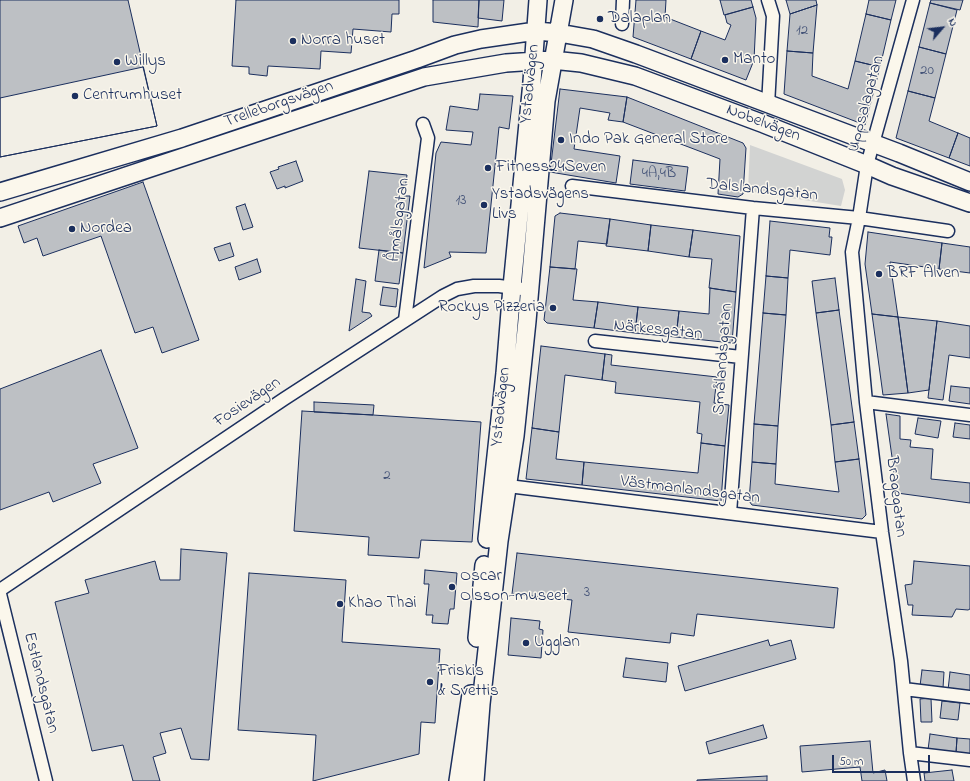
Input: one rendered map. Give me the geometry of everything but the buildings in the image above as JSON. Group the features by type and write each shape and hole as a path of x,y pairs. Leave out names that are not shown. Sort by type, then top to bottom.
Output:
{"main road":[{"path":"536,31 538,0"},
{"path":"559,33 564,0"},
{"name":"Trelleborgsvägen","path":"0,192 182,138 455,45 481,39 536,31 559,33"},
{"name":"Ystadvägen","path":"475,781 489,628 499,541 505,373 536,31"},
{"name":"Ystadvägen","path":"458,781 470,703 479,608 500,485 515,436 530,290 546,101 552,60 559,33"},
{"name":"Nobelvägen","path":"559,33 593,39 636,54 970,182"},
{"name":"Trelleborgsvägen","path":"0,218 424,77 506,63 552,60"},
{"name":"Nobelvägen","path":"552,60 581,63 634,76 764,124 892,176 970,203"}],"street":[{"path":"622,24 623,0"},
{"path":"768,0 772,16 768,105"},
{"name":"Uppsalagatan","path":"859,218 867,165 913,0"},
{"name":"Åmålsgatan","path":"404,320 428,138 423,124"},
{"name":"Dalslandsgatan","path":"572,186 753,208 859,218 948,231"},
{"name":"Smålandsgatan","path":"730,513 753,208"},
{"name":"Bragegatan","path":"859,218 852,252 866,402 882,532 901,661 914,781"},
{"name":"Fosievägen","path":"0,590 284,399 443,296 457,289 474,286 499,286 530,290"},
{"name":"Närkesgatan","path":"595,341 741,358"},
{"path":"866,402 970,415"},
{"name":"Västmanlandsgatan","path":"500,485 882,532"},
{"name":"Estlandsgatan","path":"0,594 46,781"},
{"path":"904,689 970,697"},
{"path":"910,753 970,760"}],"shaded area":[{"path":"750,145 842,179 845,190 841,206 748,191"}],"place":[{"name":"Dalaplan","path":"600,19"},
{"name":"Norra huset","path":"293,41"},
{"name":"Manto","path":"725,60"},
{"name":"Willys","path":"117,62"},
{"name":"Centrumhuset","path":"75,96"},
{"name":"Indo Pak General Store","path":"561,140"},
{"name":"Fitness24Seven","path":"488,168"},
{"name":"Ystadsvägens Livs","path":"484,205"},
{"name":"Nordea","path":"72,229"},
{"name":"BRF Alven","path":"879,274"},
{"name":"Rockys Pizzeria","path":"553,308"},
{"name":"Oscar Olsson-museet","path":"452,587"},
{"name":"Khao Thai","path":"340,604"},
{"name":"Ugglan","path":"526,643"},
{"name":"Friskis & Svettis","path":"430,682"}]}
